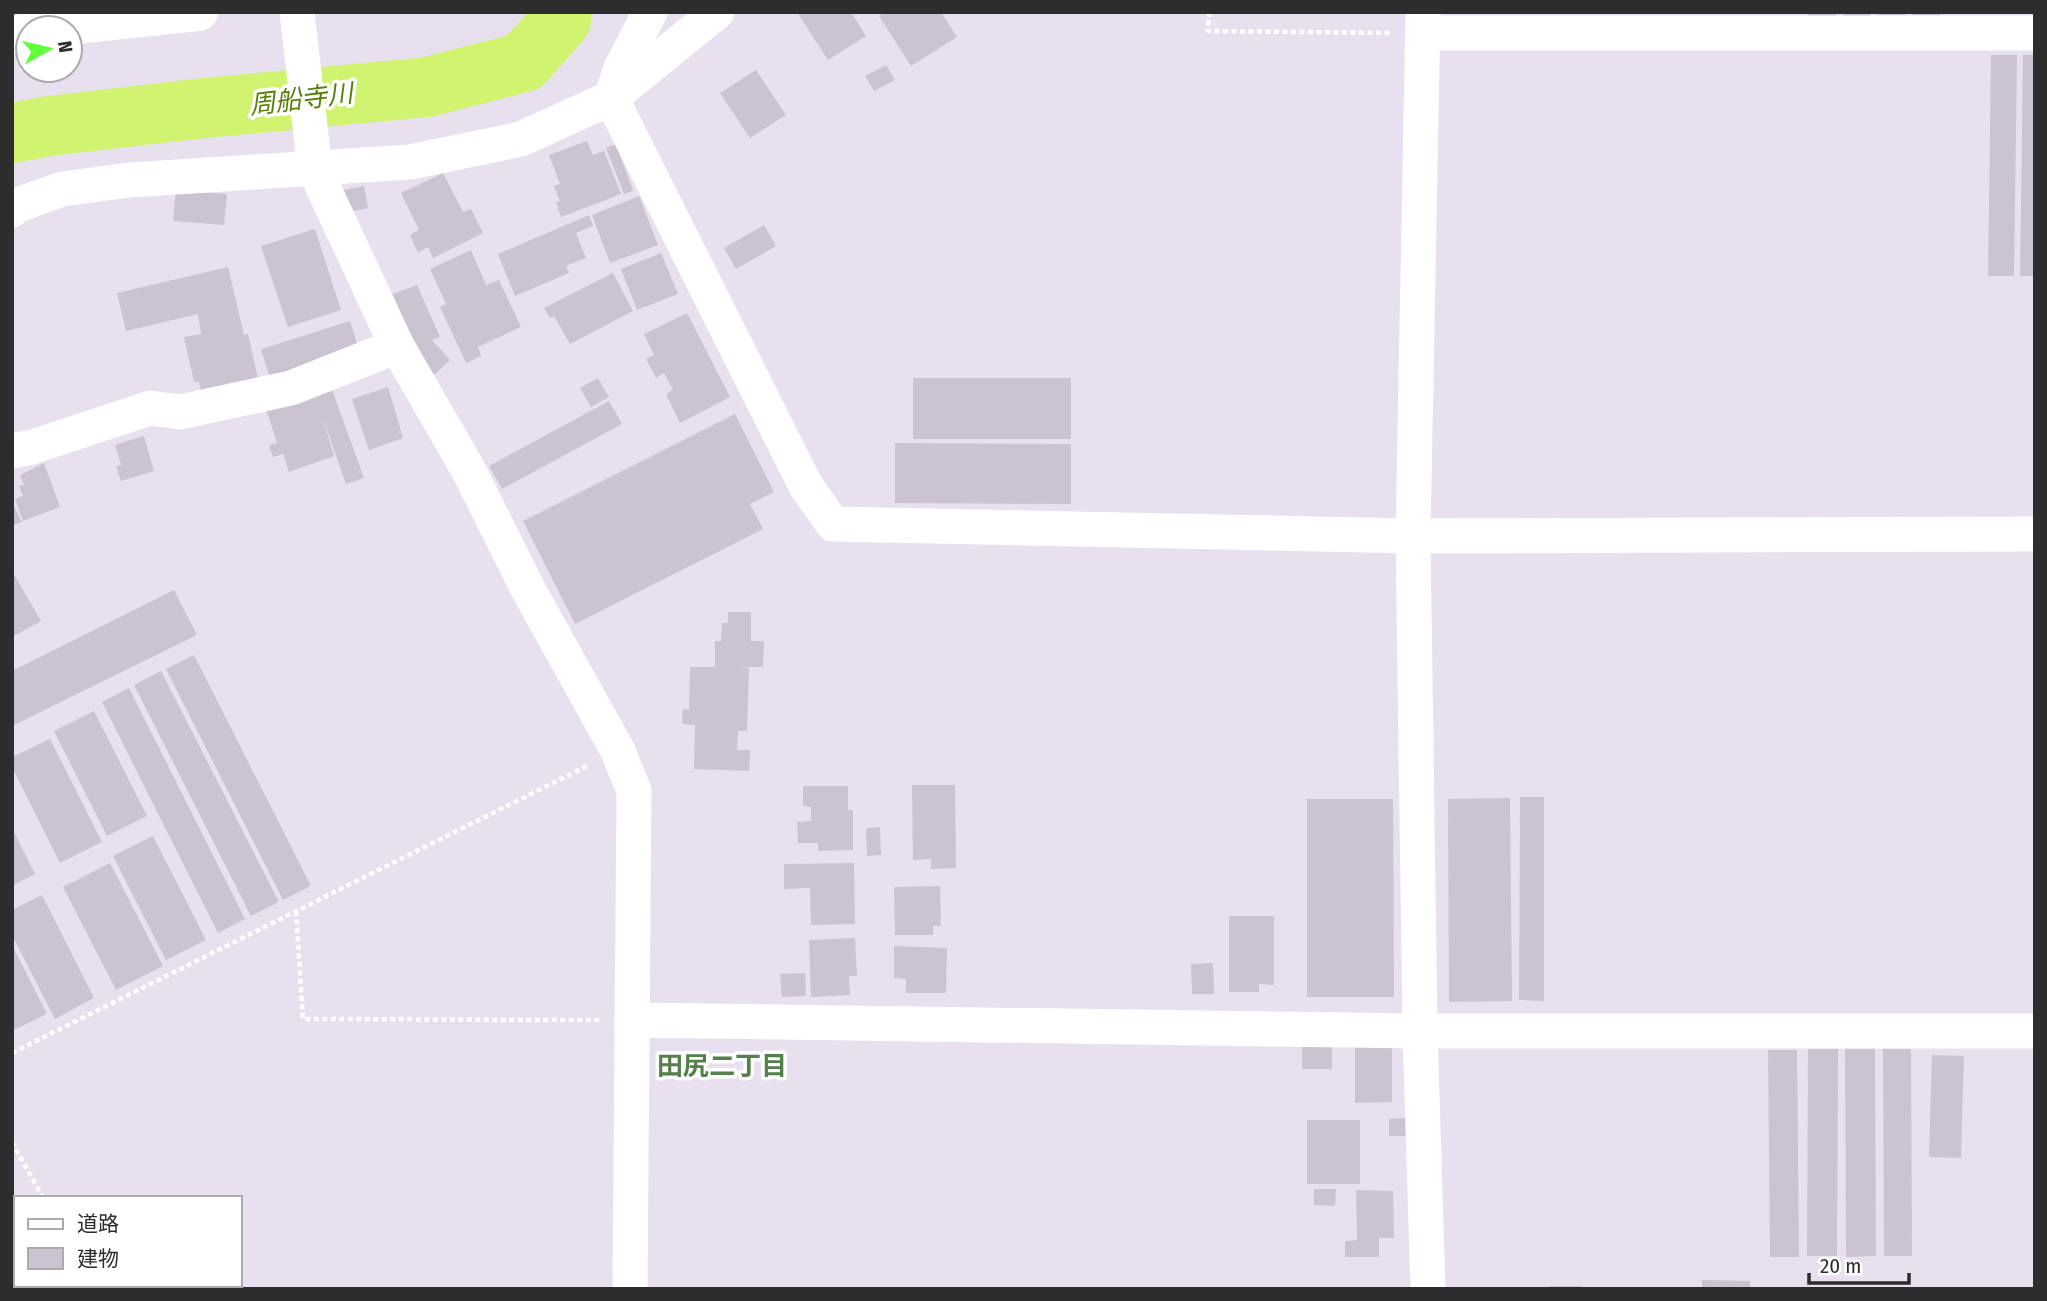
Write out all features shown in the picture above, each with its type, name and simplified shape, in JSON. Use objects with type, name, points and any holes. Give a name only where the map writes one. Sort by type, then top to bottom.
[{"type":"street","points":[[84,24],[199,12]]},
{"type":"street","points":[[297,12],[315,170],[397,346],[469,471],[529,591],[618,751],[634,791],[630,1289]]},
{"type":"street","points":[[650,12],[621,68],[611,98],[806,486],[833,524],[1413,536],[2035,534]]},
{"type":"street","points":[[12,210],[16,206],[62,189],[131,180],[410,162],[521,139],[611,98],[717,12]]},
{"type":"street","points":[[1428,1289],[1420,1031],[1413,536],[1423,23],[2035,33]]},
{"type":"street","points":[[12,451],[32,447],[150,408],[180,412],[290,388],[397,346]]},
{"type":"street","points":[[633,1020],[1420,1031],[2035,1031]]},
{"type":"path","points":[[1209,12],[1208,30],[1423,23]]},
{"type":"path","points":[[12,1053],[618,751]]},
{"type":"path","points":[[296,911],[303,1018],[633,1020]]},
{"type":"path","points":[[12,1142],[42,1196]]},
{"type":"building","points":[[797,12],[851,12],[866,36],[828,60]]},
{"type":"building","points":[[885,12],[941,12],[957,37],[911,66],[879,16]]},
{"type":"building","points":[[1808,12],[1836,12],[1836,16],[1808,16]]},
{"type":"building","points":[[1843,12],[1870,12],[1870,16],[1843,16]]},
{"type":"building","points":[[1878,12],[1905,12],[1905,15],[1878,15]]},
{"type":"building","points":[[1912,12],[1940,12],[1940,15],[1912,15]]},
{"type":"building","points":[[1991,55],[2017,55],[2014,276],[1988,276]]},
{"type":"building","points":[[2023,55],[2035,55],[2035,276],[2020,276]]},
{"type":"building","points":[[886,65],[895,80],[874,91],[865,76]]},
{"type":"building","points":[[756,70],[786,115],[750,138],[720,93]]},
{"type":"building","points":[[587,141],[593,155],[604,151],[621,194],[561,217],[556,202],[560,201],[554,186],[560,184],[549,155]]},
{"type":"building","points":[[616,144],[633,191],[624,194],[606,148]]},
{"type":"building","points":[[443,173],[463,212],[471,209],[483,233],[433,258],[428,247],[418,253],[410,235],[419,230],[401,193]]},
{"type":"building","points":[[364,186],[368,208],[343,213],[338,191]]},
{"type":"building","points":[[176,190],[227,194],[224,225],[173,221]]},
{"type":"building","points":[[639,196],[658,245],[610,263],[592,215]]},
{"type":"building","points":[[589,215],[593,226],[576,233],[586,258],[566,266],[569,273],[515,296],[498,254]]},
{"type":"building","points":[[764,225],[776,246],[736,269],[724,248]]},
{"type":"building","points":[[315,229],[341,310],[288,327],[261,246]]},
{"type":"building","points":[[471,250],[486,285],[499,280],[521,327],[478,347],[481,356],[466,363],[440,307],[446,304],[430,269]]},
{"type":"building","points":[[661,253],[678,294],[637,310],[621,269]]},
{"type":"building","points":[[228,267],[259,383],[202,396],[199,382],[194,382],[184,337],[201,334],[198,314],[126,331],[117,293]]},
{"type":"building","points":[[613,273],[633,311],[570,344],[554,316],[550,318],[544,308]]},
{"type":"building","points":[[417,285],[440,337],[432,340],[450,360],[429,380],[385,297]]},
{"type":"building","points":[[687,313],[730,397],[680,423],[666,394],[673,390],[664,373],[656,378],[646,359],[654,355],[644,334]]},
{"type":"building","points":[[350,321],[359,350],[270,378],[261,349]]},
{"type":"building","points":[[598,378],[609,397],[591,407],[580,388]]},
{"type":"building","points":[[913,378],[1071,378],[1071,439],[913,439]]},
{"type":"building","points":[[330,384],[364,478],[346,484],[322,416],[334,456],[289,472],[283,454],[273,457],[269,445],[277,443],[265,406]]},
{"type":"building","points":[[388,387],[403,438],[369,450],[352,399]]},
{"type":"building","points":[[609,401],[622,424],[502,489],[489,466]]},
{"type":"building","points":[[735,414],[774,492],[750,504],[763,529],[575,624],[523,521]]},
{"type":"building","points":[[144,436],[154,471],[121,481],[116,466],[121,465],[115,445]]},
{"type":"building","points":[[895,443],[1071,444],[1071,504],[895,503]]},
{"type":"building","points":[[44,463],[60,507],[23,521],[15,499],[23,496],[19,486],[24,485],[20,475]]},
{"type":"building","points":[[12,502],[22,522],[12,526]]},
{"type":"building","points":[[12,571],[41,621],[12,637]]},
{"type":"building","points":[[174,590],[197,635],[12,726],[12,671]]},
{"type":"building","points":[[728,612],[751,612],[751,641],[764,641],[763,667],[739,667],[749,668],[747,731],[738,731],[737,750],[750,750],[749,771],[694,769],[695,725],[682,724],[683,709],[689,710],[690,667],[715,667],[715,641],[721,641],[722,623],[728,623]]},
{"type":"building","points":[[194,655],[311,886],[283,900],[166,669]]},
{"type":"building","points":[[161,671],[279,902],[251,916],[134,685]]},
{"type":"building","points":[[129,688],[245,919],[218,933],[102,702]]},
{"type":"building","points":[[94,711],[147,816],[107,836],[54,731]]},
{"type":"building","points":[[50,739],[102,842],[60,863],[12,767],[12,757]]},
{"type":"building","points":[[912,785],[955,785],[956,868],[931,869],[931,859],[913,860]]},
{"type":"building","points":[[803,786],[848,786],[848,810],[853,810],[853,850],[818,851],[818,843],[798,843],[797,822],[811,821],[811,807],[803,806]]},
{"type":"building","points":[[1520,797],[1544,797],[1544,1001],[1519,1000]]},
{"type":"building","points":[[1510,798],[1512,1001],[1449,1002],[1448,799]]},
{"type":"building","points":[[1307,799],[1393,799],[1394,997],[1307,997]]},
{"type":"building","points":[[880,827],[881,855],[867,856],[866,828]]},
{"type":"building","points":[[12,828],[35,874],[12,886]]},
{"type":"building","points":[[153,836],[206,940],[166,960],[113,856]]},
{"type":"building","points":[[110,863],[163,966],[116,990],[63,887]]},
{"type":"building","points":[[854,863],[855,924],[811,925],[810,888],[784,889],[784,864]]},
{"type":"building","points":[[940,886],[941,926],[933,926],[933,935],[895,935],[894,887]]},
{"type":"building","points":[[42,895],[94,998],[55,1019],[12,935],[12,910]]},
{"type":"building","points":[[1229,916],[1274,916],[1274,985],[1259,984],[1259,992],[1229,992]]},
{"type":"building","points":[[855,938],[857,976],[849,976],[850,995],[811,997],[809,940]]},
{"type":"building","points":[[12,945],[47,1014],[12,1031]]},
{"type":"building","points":[[894,946],[947,948],[946,993],[906,993],[906,979],[894,978]]},
{"type":"building","points":[[1213,963],[1214,994],[1192,994],[1191,964]]},
{"type":"building","points":[[805,973],[806,996],[782,997],[780,974]]},
{"type":"building","points":[[1302,1040],[1332,1040],[1332,1069],[1302,1069]]},
{"type":"building","points":[[1355,1040],[1392,1040],[1392,1102],[1355,1103]]},
{"type":"building","points":[[1808,1049],[1838,1049],[1837,1256],[1807,1256]]},
{"type":"building","points":[[1845,1049],[1875,1049],[1876,1256],[1846,1257]]},
{"type":"building","points":[[1883,1049],[1911,1049],[1912,1256],[1884,1256]]},
{"type":"building","points":[[1768,1050],[1797,1050],[1799,1257],[1770,1257]]},
{"type":"building","points":[[1932,1055],[1964,1056],[1961,1158],[1929,1157]]},
{"type":"building","points":[[1406,1118],[1407,1136],[1389,1136],[1389,1119]]},
{"type":"building","points":[[1307,1120],[1360,1120],[1360,1184],[1307,1184]]},
{"type":"building","points":[[1314,1189],[1336,1189],[1335,1206],[1314,1205]]},
{"type":"building","points":[[1356,1190],[1393,1191],[1394,1238],[1379,1238],[1379,1257],[1345,1257],[1345,1241],[1357,1240]]},
{"type":"building","points":[[1702,1280],[1750,1281],[1750,1289],[1702,1289]]},
{"type":"building","points":[[1549,1286],[1582,1286],[1582,1289],[1549,1289]]},
{"type":"waterway","name":"周船寺川","points":[[12,133],[49,126],[204,108],[427,87],[524,62],[561,20],[562,12]]},
{"type":"district","name":"田尻二丁目","points":[[722,1066]]}]
